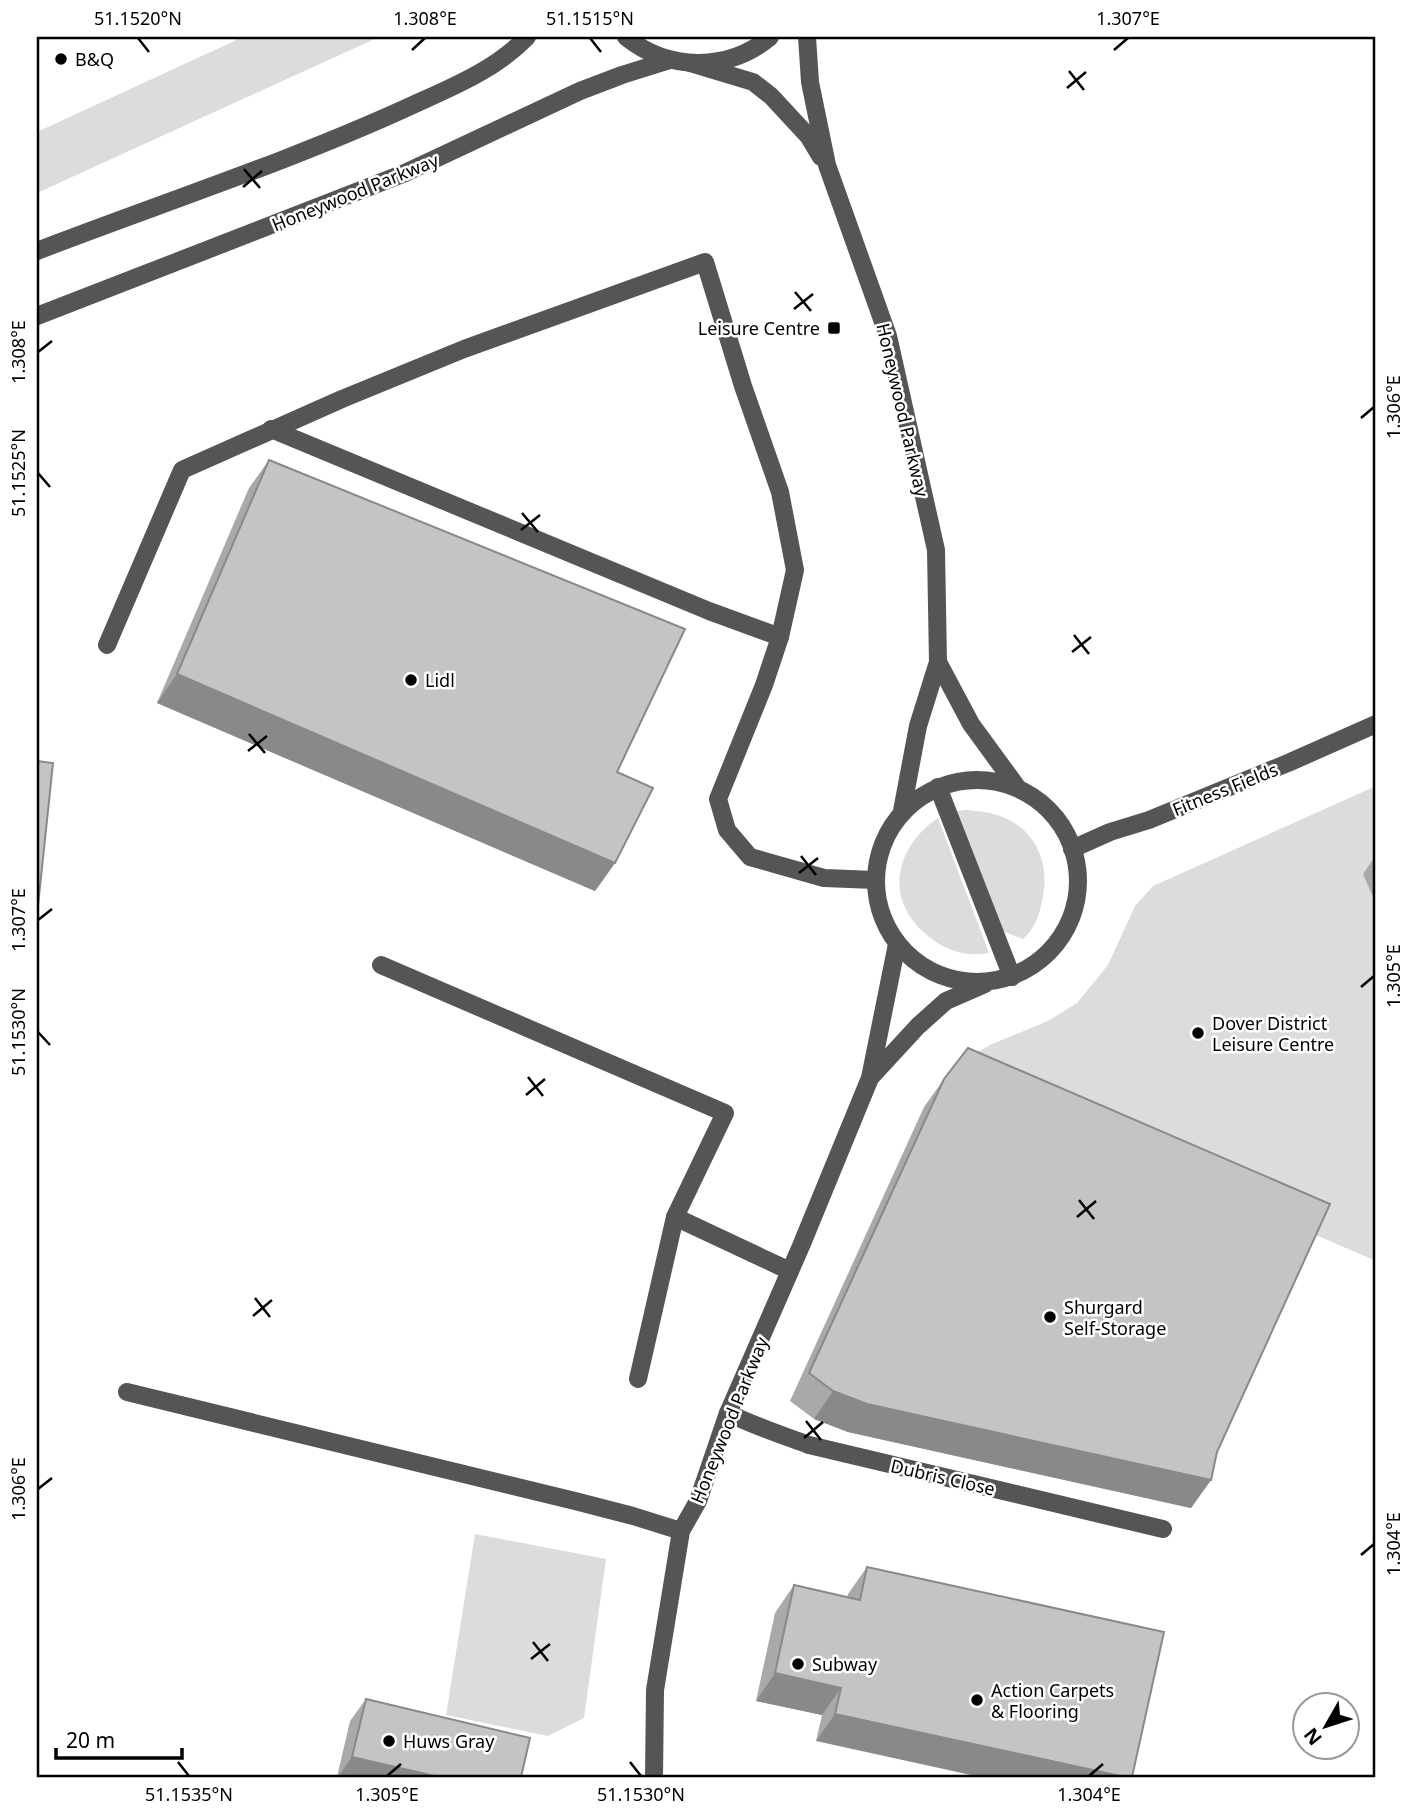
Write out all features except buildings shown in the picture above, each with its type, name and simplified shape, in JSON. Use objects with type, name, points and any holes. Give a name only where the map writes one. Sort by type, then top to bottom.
[{"type":"street","points":[[37,251],[345,136],[477,75],[516,48],[527,37]]},
{"type":"street","points":[[626,37],[639,47],[670,60],[690,63],[725,60],[757,47],[770,37]]},
{"type":"street","name":"Honeywood Parkway","points":[[807,37],[810,82],[827,165],[888,336],[936,550],[938,662],[918,726],[902,811]]},
{"type":"street","name":"Honeywood Parkway","points":[[37,316],[405,173],[580,91],[670,60]]},
{"type":"street","name":"Honeywood Parkway","points":[[690,63],[752,82],[771,96],[809,137],[827,165]]},
{"type":"street","points":[[107,645],[182,470],[271,429],[464,349],[705,262],[743,386],[780,492],[795,570],[780,638],[718,799],[727,830],[750,857],[824,878],[875,880]]},
{"type":"street","points":[[271,429],[696,606],[780,638]]},
{"type":"street","name":"Honeywood Parkway","points":[[938,662],[971,724],[1017,787]]},
{"type":"street","name":"Fitness Fields","points":[[1072,849],[1288,763],[1376,724]]},
{"type":"street","points":[[964,779],[991,780],[1017,787],[1044,804],[1064,828],[1072,849],[1080,886],[1074,915],[1060,942],[1038,963],[1012,977],[988,983],[954,981],[922,967],[897,944],[880,914],[875,880],[878,855],[887,832],[902,811],[919,797],[938,787],[964,779]]},
{"type":"street","points":[[938,787],[1012,977]]},
{"type":"street","name":"Honeywood Parkway","points":[[654,1777],[654,1690],[681,1531],[698,1501],[728,1413],[870,1078],[897,944]]},
{"type":"street","points":[[381,965],[725,1113],[675,1217],[638,1379]]},
{"type":"street","name":"Honeywood Parkway","points":[[870,1078],[918,1026],[946,1001],[988,983]]},
{"type":"street","points":[[675,1217],[790,1271]]},
{"type":"street","points":[[127,1392],[575,1501],[681,1531]]},
{"type":"street","name":"Dubris Close","points":[[728,1413],[751,1425],[809,1445],[1163,1529]]},
{"type":"shaded area","points":[[243,37],[379,37],[37,193],[37,132]]},
{"type":"shaded area","name":"Dover District Leisure Centre","points":[[1376,786],[1376,1261],[948,1076],[967,1058],[992,1044],[1048,1021],[1077,1003],[1108,965],[1135,906],[1153,886]]},
{"type":"shaded area","points":[[965,810],[989,813],[1010,820],[1029,836],[1041,857],[1045,883],[1043,896],[1037,919],[1023,939],[1002,931],[952,812]]},
{"type":"shaded area","points":[[938,818],[989,953],[957,952],[942,946],[914,922],[905,907],[900,891],[904,859],[923,830]]},
{"type":"shaded area","points":[[475,1534],[606,1559],[584,1718],[548,1736],[446,1715]]},
{"type":"place","name":"B&Q","points":[[61,59]]},
{"type":"place","name":"Leisure Centre","points":[[834,328]]},
{"type":"place","name":"Lidl","points":[[411,680]]},
{"type":"place","name":"Dover District Leisure Centre","points":[[1198,1033]]},
{"type":"place","name":"Shurgard Self-Storage","points":[[1050,1317]]},
{"type":"place","name":"Subway","points":[[798,1664]]},
{"type":"place","name":"Action Carpets & Flooring","points":[[977,1700]]},
{"type":"place","name":"Huws Gray","points":[[389,1741]]}]
